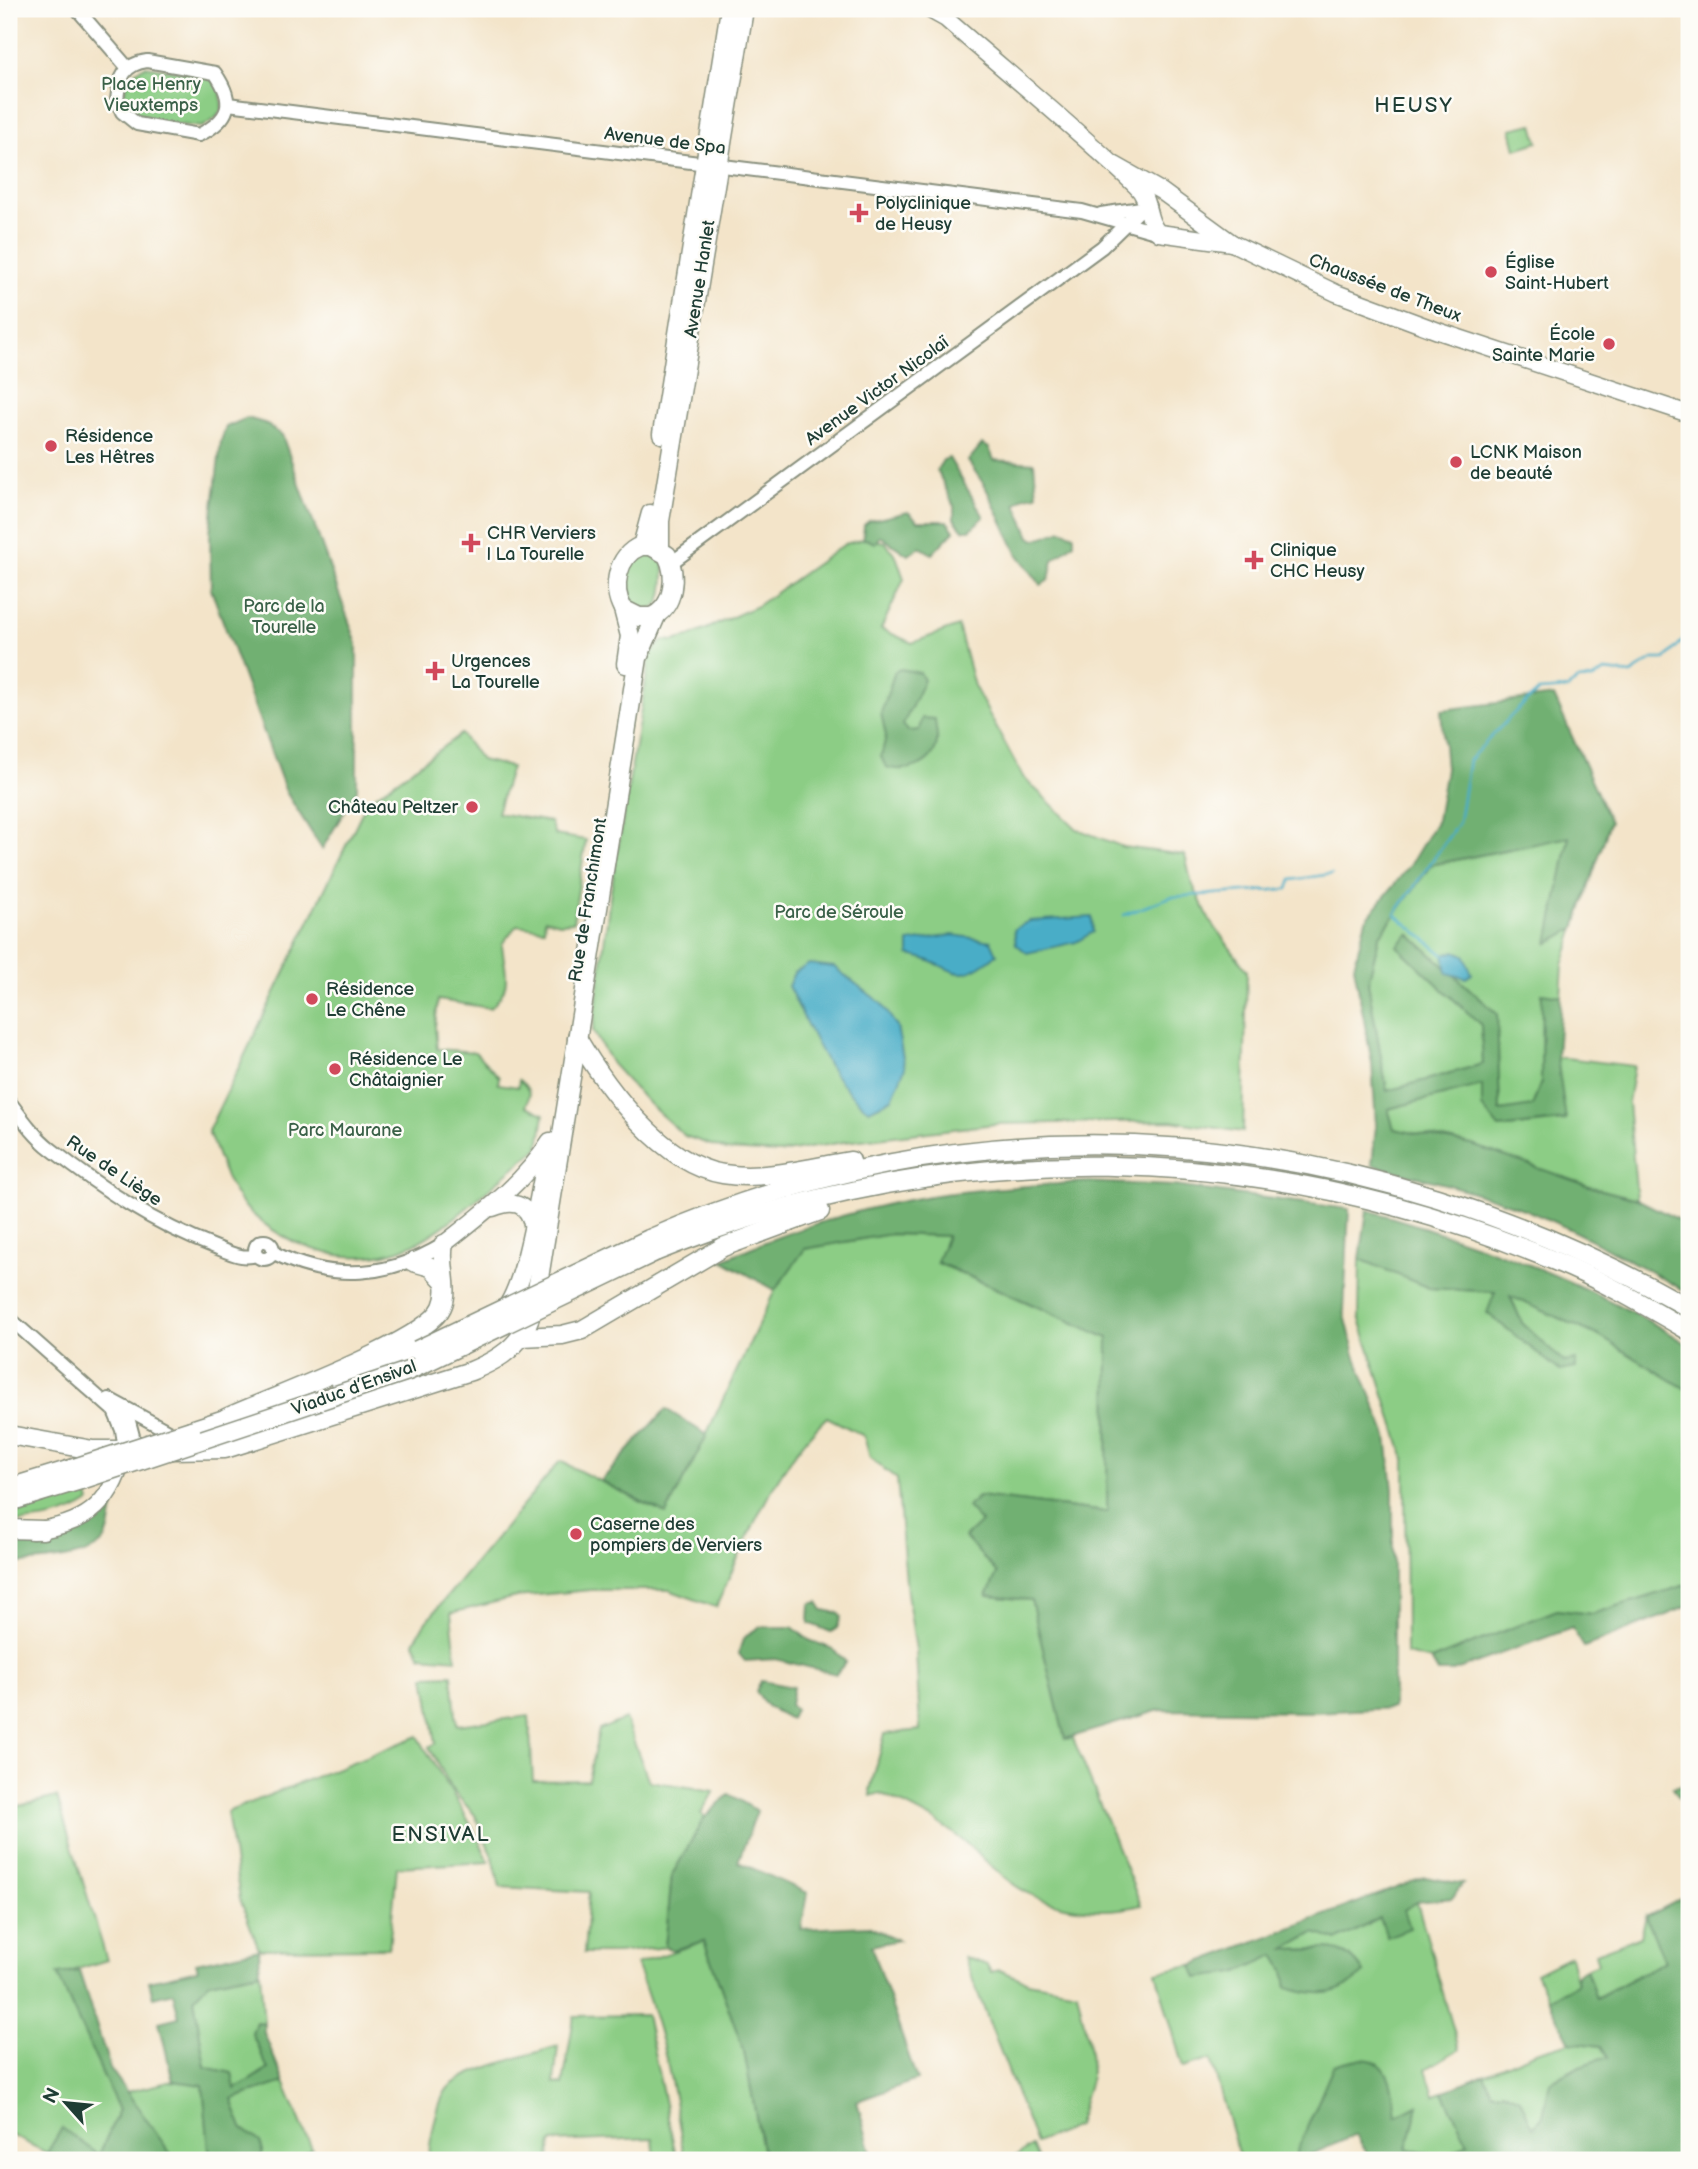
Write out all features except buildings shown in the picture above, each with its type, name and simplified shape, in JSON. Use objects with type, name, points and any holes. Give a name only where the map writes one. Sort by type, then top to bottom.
[{"type":"highway","name":"Avenue Hanlet","points":[[660,549],[660,521],[712,165],[730,9]]},
{"type":"highway","name":"Avenue Hanlet","points":[[650,513],[712,165],[744,9]]},
{"type":"highway","points":[[641,545],[660,549],[671,563],[670,595],[656,616],[639,617],[623,610],[616,590],[621,563],[626,555],[641,545]]},
{"type":"highway","name":"Rue de Franchimont","points":[[532,1320],[554,1180],[565,1076],[630,641],[623,610]]},
{"type":"highway","name":"Rue de Franchimont","points":[[523,1272],[550,1140],[577,1038],[636,668],[644,638],[656,616]]},
{"type":"highway","points":[[577,1038],[613,1089],[663,1144],[701,1169],[725,1175],[762,1175],[974,1143],[1077,1136],[1192,1141],[1243,1154]]},
{"type":"highway","points":[[565,1076],[588,1073],[613,1089]]},
{"type":"highway","points":[[652,1246],[762,1195],[876,1167],[945,1155],[1016,1148],[1094,1144],[1177,1147],[1322,1167],[1459,1203],[1565,1243],[1689,1308]]},
{"type":"highway","points":[[652,1246],[872,1187],[996,1169],[1072,1165],[1202,1169],[1351,1193],[1442,1218],[1558,1262],[1689,1331]]},
{"type":"highway","points":[[522,1337],[562,1335],[582,1330],[679,1271],[766,1228],[815,1212],[899,1194],[988,1181],[1092,1175],[1193,1179],[1351,1193]]},
{"type":"highway","points":[[9,1502],[226,1418],[343,1369],[423,1328],[436,1318],[443,1306],[441,1259],[444,1244]]},
{"type":"highway","name":"Viaduc d’Ensival","points":[[226,1418],[370,1370],[652,1246]]},
{"type":"highway","name":"Viaduc d’Ensival","points":[[77,1474],[397,1375],[652,1246]]},
{"type":"highway","points":[[413,1262],[431,1267],[443,1280]]},
{"type":"highway","points":[[523,1272],[527,1290],[523,1308],[532,1320],[562,1335]]},
{"type":"highway","points":[[125,1450],[189,1441],[376,1379],[457,1342],[496,1319],[508,1307],[523,1272]]},
{"type":"highway","points":[[9,1435],[97,1450],[206,1451],[243,1444],[471,1371],[498,1358],[522,1337],[532,1320]]},
{"type":"highway","points":[[9,1488],[77,1474]]},
{"type":"highway","points":[[9,1531],[43,1530]]},
{"type":"main road","name":"Chaussée de Theux","points":[[928,9],[946,19],[1115,165],[1143,202],[1153,226],[1159,232],[1232,243]]},
{"type":"main road","name":"Chaussée de Theux","points":[[1115,165],[1150,184],[1232,243],[1346,297],[1689,414]]},
{"type":"main road","points":[[1143,202],[1163,202],[1182,207],[1179,226],[1159,232]]},
{"type":"main road","name":"Avenue Hanlet","points":[[641,545],[650,513]]},
{"type":"main road","points":[[444,1244],[505,1193],[537,1161],[550,1140]]},
{"type":"main road","points":[[505,1193],[523,1186],[539,1191],[544,1195],[549,1212]]},
{"type":"main road","points":[[484,1211],[506,1202],[516,1203],[526,1210],[533,1224]]},
{"type":"main road","points":[[43,1530],[72,1521],[102,1503],[117,1482],[125,1450]]},
{"type":"street","points":[[77,9],[127,68]]},
{"type":"street","points":[[147,61],[215,73],[225,86],[229,104],[222,120],[199,135],[137,124],[122,112],[117,100],[122,74],[127,68],[147,61]]},
{"type":"street","name":"Avenue de Spa","points":[[229,104],[1083,211],[1159,232]]},
{"type":"street","points":[[1102,247],[1128,225],[1143,202]]},
{"type":"street","name":"Avenue de Spa","points":[[1097,214],[1143,202]]},
{"type":"street","points":[[1083,211],[1102,225],[1105,237],[1102,247]]},
{"type":"street","points":[[1102,247],[1159,232]]},
{"type":"street","name":"Avenue Victor Nicolaï","points":[[671,563],[1102,247]]},
{"type":"street","name":"Rue de Liège","points":[[9,1101],[50,1149],[109,1194],[148,1218],[191,1238],[243,1257],[256,1255],[257,1244],[261,1241],[270,1242],[274,1253],[288,1260],[333,1270],[379,1271],[413,1262]]},
{"type":"street","points":[[413,1262],[444,1244]]},
{"type":"street","points":[[9,1318],[101,1396],[114,1411],[125,1450]]},
{"type":"street","points":[[101,1396],[189,1441]]},
{"type":"street","points":[[125,1450],[133,1436],[126,1410]]},
{"type":"street","points":[[97,1450],[116,1436],[120,1425]]},
{"type":"green space","name":"Place Henry Vieuxtemps","points":[[145,66],[208,76],[221,89],[222,109],[216,118],[202,127],[142,121],[127,109],[123,98],[128,76]]},
{"type":"green space","points":[[1533,124],[1538,142],[1516,149],[1511,129]]},
{"type":"green space","name":"Parc de la Tourelle","points":[[247,418],[264,423],[282,435],[357,644],[357,790],[322,849],[286,792],[211,589],[210,532],[221,441],[226,427]]},
{"type":"green space","points":[[982,444],[989,448],[994,460],[1034,463],[1037,495],[1025,497],[1016,504],[1030,537],[1035,540],[1062,530],[1074,535],[1074,543],[1053,560],[1049,580],[1041,585],[1018,555],[985,486],[968,461]]},
{"type":"green space","points":[[949,458],[984,517],[970,530],[963,530],[954,519],[954,506],[937,470],[943,460]]},
{"type":"green space","points":[[908,512],[918,521],[947,521],[954,531],[932,554],[920,547],[908,555],[880,536],[875,543],[863,538],[864,525],[869,521]]},
{"type":"green space","name":"Parc de Séroule","points":[[864,539],[885,542],[896,556],[904,579],[881,629],[912,643],[958,626],[974,686],[1023,777],[1077,829],[1123,847],[1185,855],[1191,881],[1209,919],[1247,971],[1243,1132],[1172,1121],[995,1124],[844,1142],[780,1153],[726,1150],[685,1136],[650,1105],[612,1064],[593,1031],[610,897],[650,655],[663,640],[674,641],[691,636],[757,606],[845,544]]},
{"type":"green space","points":[[649,552],[664,562],[664,574],[659,602],[648,609],[624,600],[623,574],[631,557]]},
{"type":"green space","points":[[901,669],[920,673],[924,680],[903,725],[908,731],[919,730],[922,718],[935,719],[937,739],[934,750],[924,762],[909,768],[893,769],[886,767],[881,757],[886,736],[881,713],[895,671]]},
{"type":"green space","points":[[1554,696],[1610,822],[1575,928],[1548,943],[1569,837],[1431,865],[1379,937],[1368,983],[1387,1091],[1483,1064],[1481,1025],[1397,946],[1409,934],[1497,1014],[1500,1111],[1532,1106],[1541,1082],[1542,993],[1561,996],[1557,1057],[1566,1120],[1499,1128],[1482,1107],[1482,1085],[1388,1109],[1394,1129],[1472,1145],[1598,1189],[1637,1199],[1689,1225],[1689,1293],[1589,1239],[1526,1210],[1469,1191],[1372,1165],[1376,1125],[1372,1063],[1354,966],[1366,920],[1410,865],[1437,820],[1446,769],[1441,710]]},
{"type":"green space","name":"Parc Maurane","points":[[461,734],[481,760],[511,767],[497,813],[550,822],[555,835],[586,840],[573,922],[559,923],[545,919],[544,929],[517,925],[502,944],[505,985],[503,993],[490,1008],[438,1000],[435,1027],[437,1049],[475,1052],[499,1077],[498,1084],[518,1087],[519,1080],[523,1083],[529,1098],[526,1106],[544,1114],[539,1148],[444,1226],[412,1245],[390,1253],[368,1256],[323,1252],[282,1235],[246,1208],[228,1182],[208,1131],[367,802]]},
{"type":"green space","points":[[1569,837],[1549,943],[1575,928],[1563,965],[1561,996],[1542,994],[1541,1082],[1532,1107],[1500,1111],[1497,1014],[1409,934],[1398,947],[1481,1025],[1483,1064],[1387,1091],[1368,983],[1379,937],[1431,865]]},
{"type":"green space","points":[[1557,1057],[1634,1066],[1628,1103],[1637,1199],[1598,1189],[1472,1145],[1394,1129],[1388,1109],[1482,1085],[1499,1128],[1565,1121]]},
{"type":"green space","points":[[1085,1182],[1174,1186],[1349,1209],[1344,1311],[1355,1355],[1387,1436],[1393,1489],[1393,1708],[1314,1712],[1160,1710],[1065,1739],[1031,1600],[987,1596],[997,1573],[965,1537],[981,1522],[967,1507],[979,1496],[1107,1512],[1108,1338],[937,1262],[947,1236],[891,1234],[805,1249],[775,1290],[722,1260],[800,1229],[908,1200],[991,1189]]},
{"type":"green space","points":[[1367,1210],[1451,1236],[1533,1266],[1651,1322],[1689,1345],[1689,1391],[1599,1336],[1510,1296],[1522,1323],[1564,1362],[1576,1360],[1576,1368],[1560,1371],[1487,1313],[1495,1292],[1429,1288],[1360,1259]]},
{"type":"green space","points":[[891,1234],[947,1236],[937,1263],[1108,1338],[1107,1512],[979,1496],[981,1522],[998,1573],[987,1596],[1031,1600],[1065,1739],[1073,1738],[1141,1905],[1106,1910],[1087,1909],[1069,1907],[1034,1896],[1004,1877],[961,1839],[938,1823],[880,1793],[871,1796],[870,1790],[885,1734],[920,1730],[916,1650],[907,1593],[897,1479],[870,1458],[864,1436],[827,1417],[808,1437],[776,1482],[750,1531],[716,1607],[669,1590],[591,1590],[516,1597],[451,1613],[456,1659],[421,1656],[414,1642],[425,1623],[560,1461],[657,1510],[687,1475],[775,1290],[804,1249]]},
{"type":"green space","points":[[1360,1259],[1429,1288],[1495,1292],[1488,1313],[1564,1362],[1522,1323],[1510,1295],[1599,1336],[1689,1391],[1689,1584],[1592,1614],[1557,1610],[1431,1660],[1406,1654],[1405,1460],[1359,1316]]},
{"type":"green space","points":[[666,1409],[707,1435],[666,1514],[601,1481]]},
{"type":"green space","points":[[87,1493],[90,1502],[61,1516],[9,1523],[9,1515]]},
{"type":"green space","points":[[113,1509],[108,1533],[97,1547],[60,1559],[9,1564],[9,1544],[64,1535],[89,1525]]},
{"type":"green space","points":[[1689,1584],[1689,1606],[1584,1647],[1572,1628],[1450,1672],[1438,1672],[1431,1660],[1557,1610],[1592,1614]]},
{"type":"green space","points":[[818,1602],[823,1610],[838,1613],[841,1617],[837,1628],[831,1632],[809,1623],[810,1604]]},
{"type":"green space","points":[[760,1627],[792,1627],[809,1640],[833,1649],[846,1662],[836,1674],[775,1659],[745,1661],[739,1654],[741,1644],[748,1634]]},
{"type":"green space","points":[[452,1675],[457,1725],[529,1716],[533,1781],[588,1780],[599,1730],[625,1719],[649,1781],[714,1791],[701,1813],[705,1817],[672,1875],[665,1947],[617,1953],[584,1953],[589,1892],[500,1887],[494,1861],[475,1815],[453,1791],[429,1747],[436,1743],[425,1676]]},
{"type":"green space","points":[[761,1681],[793,1687],[790,1705],[795,1710],[790,1719],[768,1707],[756,1692]]},
{"type":"green space","points":[[418,1736],[465,1814],[489,1862],[397,1867],[389,1948],[259,1949],[240,1899],[227,1812]]},
{"type":"green space","points":[[1689,1784],[1689,1815],[1673,1787]]},
{"type":"green space","points":[[729,1794],[757,1811],[738,1862],[808,1893],[801,1929],[868,1926],[898,1940],[871,1946],[917,2080],[857,2101],[873,2160],[764,2160],[744,2051],[704,1941],[673,1950],[665,1947],[672,1875],[705,1817]]},
{"type":"green space","points":[[57,1797],[107,1960],[58,1975],[119,2110],[99,2155],[62,2129],[47,2153],[9,2134],[9,1808]]},
{"type":"green space","points":[[1425,1877],[1463,1884],[1452,1898],[1417,1902],[1404,1910],[1410,1928],[1387,1937],[1380,1918],[1338,1940],[1314,1933],[1285,1949],[1328,1949],[1346,1954],[1364,1973],[1336,1991],[1319,1993],[1287,1987],[1284,1970],[1275,1955],[1236,1973],[1197,1978],[1192,1965]]},
{"type":"green space","points":[[1689,1895],[1689,2160],[1371,2160],[1356,2135],[1298,2160],[1296,2153],[1334,2065],[1351,2060],[1365,2059],[1383,2067],[1392,2087],[1396,2116],[1418,2105],[1407,2149],[1446,2157],[1468,2143],[1443,2092],[1484,2074],[1492,2092],[1503,2091],[1520,2099],[1533,2127],[1543,2117],[1550,2082],[1580,2066],[1608,2057],[1601,2046],[1570,2042],[1548,1999],[1577,1984],[1577,1974],[1586,1969],[1596,1998],[1665,1961],[1646,1917]]},
{"type":"green space","points":[[1417,1902],[1459,2049],[1426,2069],[1434,2095],[1443,2092],[1468,2142],[1446,2157],[1406,2149],[1417,2105],[1396,2117],[1303,2140],[1296,2153],[1298,2160],[1240,2160],[1211,2059],[1183,2068],[1156,1972],[1192,1965],[1197,1978],[1275,1955],[1284,1970],[1287,1987],[1364,1973],[1349,1956],[1339,1952],[1318,1949],[1283,1950],[1314,1933],[1338,1940],[1380,1918],[1387,1937],[1403,1910]]},
{"type":"green space","points":[[1646,1917],[1665,1961],[1596,1998],[1586,1969],[1598,1964],[1595,1953],[1641,1936]]},
{"type":"green space","points":[[704,1941],[744,2051],[764,2160],[684,2160],[666,2060],[636,1964]]},
{"type":"green space","points":[[259,1949],[260,1972],[209,1982],[194,1998],[205,2067],[232,2073],[235,2089],[268,2069],[252,2034],[256,2022],[264,2023],[264,2033],[284,2082],[232,2099],[242,2128],[260,2142],[263,2151],[259,2160],[210,2160],[203,2085],[173,2081],[159,2022],[179,2017],[173,1992],[153,1997],[149,1981],[198,1970],[196,1963]]},
{"type":"green space","points":[[1570,1956],[1577,1984],[1548,1999],[1536,1973]]},
{"type":"green space","points":[[964,1957],[987,1965],[991,1972],[1000,1970],[1028,1982],[1077,1991],[1090,2051],[1091,2076],[1077,2126],[1036,2143]]},
{"type":"green space","points":[[79,1971],[110,2068],[175,2160],[63,2160],[47,2153],[62,2128],[99,2155],[119,2110],[57,1974]]},
{"type":"green space","points":[[260,1972],[264,2023],[256,2022],[252,2034],[268,2068],[235,2090],[232,2073],[205,2067],[194,1998],[209,1982]]},
{"type":"green space","points":[[646,2015],[677,2160],[655,2160],[653,2138],[551,2142],[549,2160],[428,2160],[432,2132],[441,2101],[449,2087],[458,2081],[484,2069],[558,2046],[554,2083],[563,2085],[574,2016]]},
{"type":"green space","points":[[1570,2042],[1601,2046],[1608,2058],[1580,2066],[1550,2082],[1543,2117],[1532,2128],[1492,2092],[1484,2074],[1536,2052]]},
{"type":"green space","points":[[173,2081],[203,2084],[210,2160],[175,2160],[126,2092]]},
{"type":"green space","points":[[284,2082],[312,2149],[293,2160],[259,2160],[263,2151],[260,2142],[242,2128],[232,2099]]},
{"type":"green space","points":[[1032,2146],[1038,2160],[1010,2160]]},
{"type":"water","points":[[1092,917],[1093,932],[1076,942],[1027,953],[1016,944],[1014,929],[1029,921]]},
{"type":"water","points":[[953,935],[991,941],[997,954],[971,971],[962,973],[909,955],[909,942]]},
{"type":"water","points":[[1455,951],[1464,955],[1472,974],[1466,978],[1447,973],[1444,955]]},
{"type":"water","points":[[809,964],[834,967],[882,1004],[897,1027],[905,1068],[892,1099],[869,1110],[855,1098],[832,1070],[788,986],[794,973]]},
{"type":"waterway","points":[[1444,955],[1395,914],[1459,822],[1469,760],[1539,691],[1567,689],[1577,680],[1593,679],[1605,671],[1631,674],[1653,659],[1665,659],[1684,639]]},
{"type":"waterway","points":[[1124,915],[1170,897],[1288,889],[1291,880],[1332,874]]},
{"type":"place","name":"Polyclinique de Heusy","points":[[859,213]]},
{"type":"place","name":"Église Saint-Hubert","points":[[1491,272]]},
{"type":"place","name":"École Sainte Marie","points":[[1609,344]]},
{"type":"place","name":"Résidence Les Hêtres","points":[[51,446]]},
{"type":"place","name":"LCNK Maison de beauté","points":[[1456,462]]},
{"type":"place","name":"CHR Verviers | La Tourelle","points":[[471,543]]},
{"type":"place","name":"Clinique CHC Heusy","points":[[1254,560]]},
{"type":"place","name":"Urgences La Tourelle","points":[[435,671]]},
{"type":"place","name":"Château Peltzer","points":[[472,807]]},
{"type":"place","name":"Résidence Le Chêne","points":[[312,999]]},
{"type":"place","name":"Résidence Le Châtaignier","points":[[335,1069]]},
{"type":"place","name":"Caserne des pompiers de Verviers","points":[[576,1534]]},
{"type":"district","name":"HEUSY","points":[[1414,105]]},
{"type":"district","name":"ENSIVAL","points":[[441,1834]]}]
